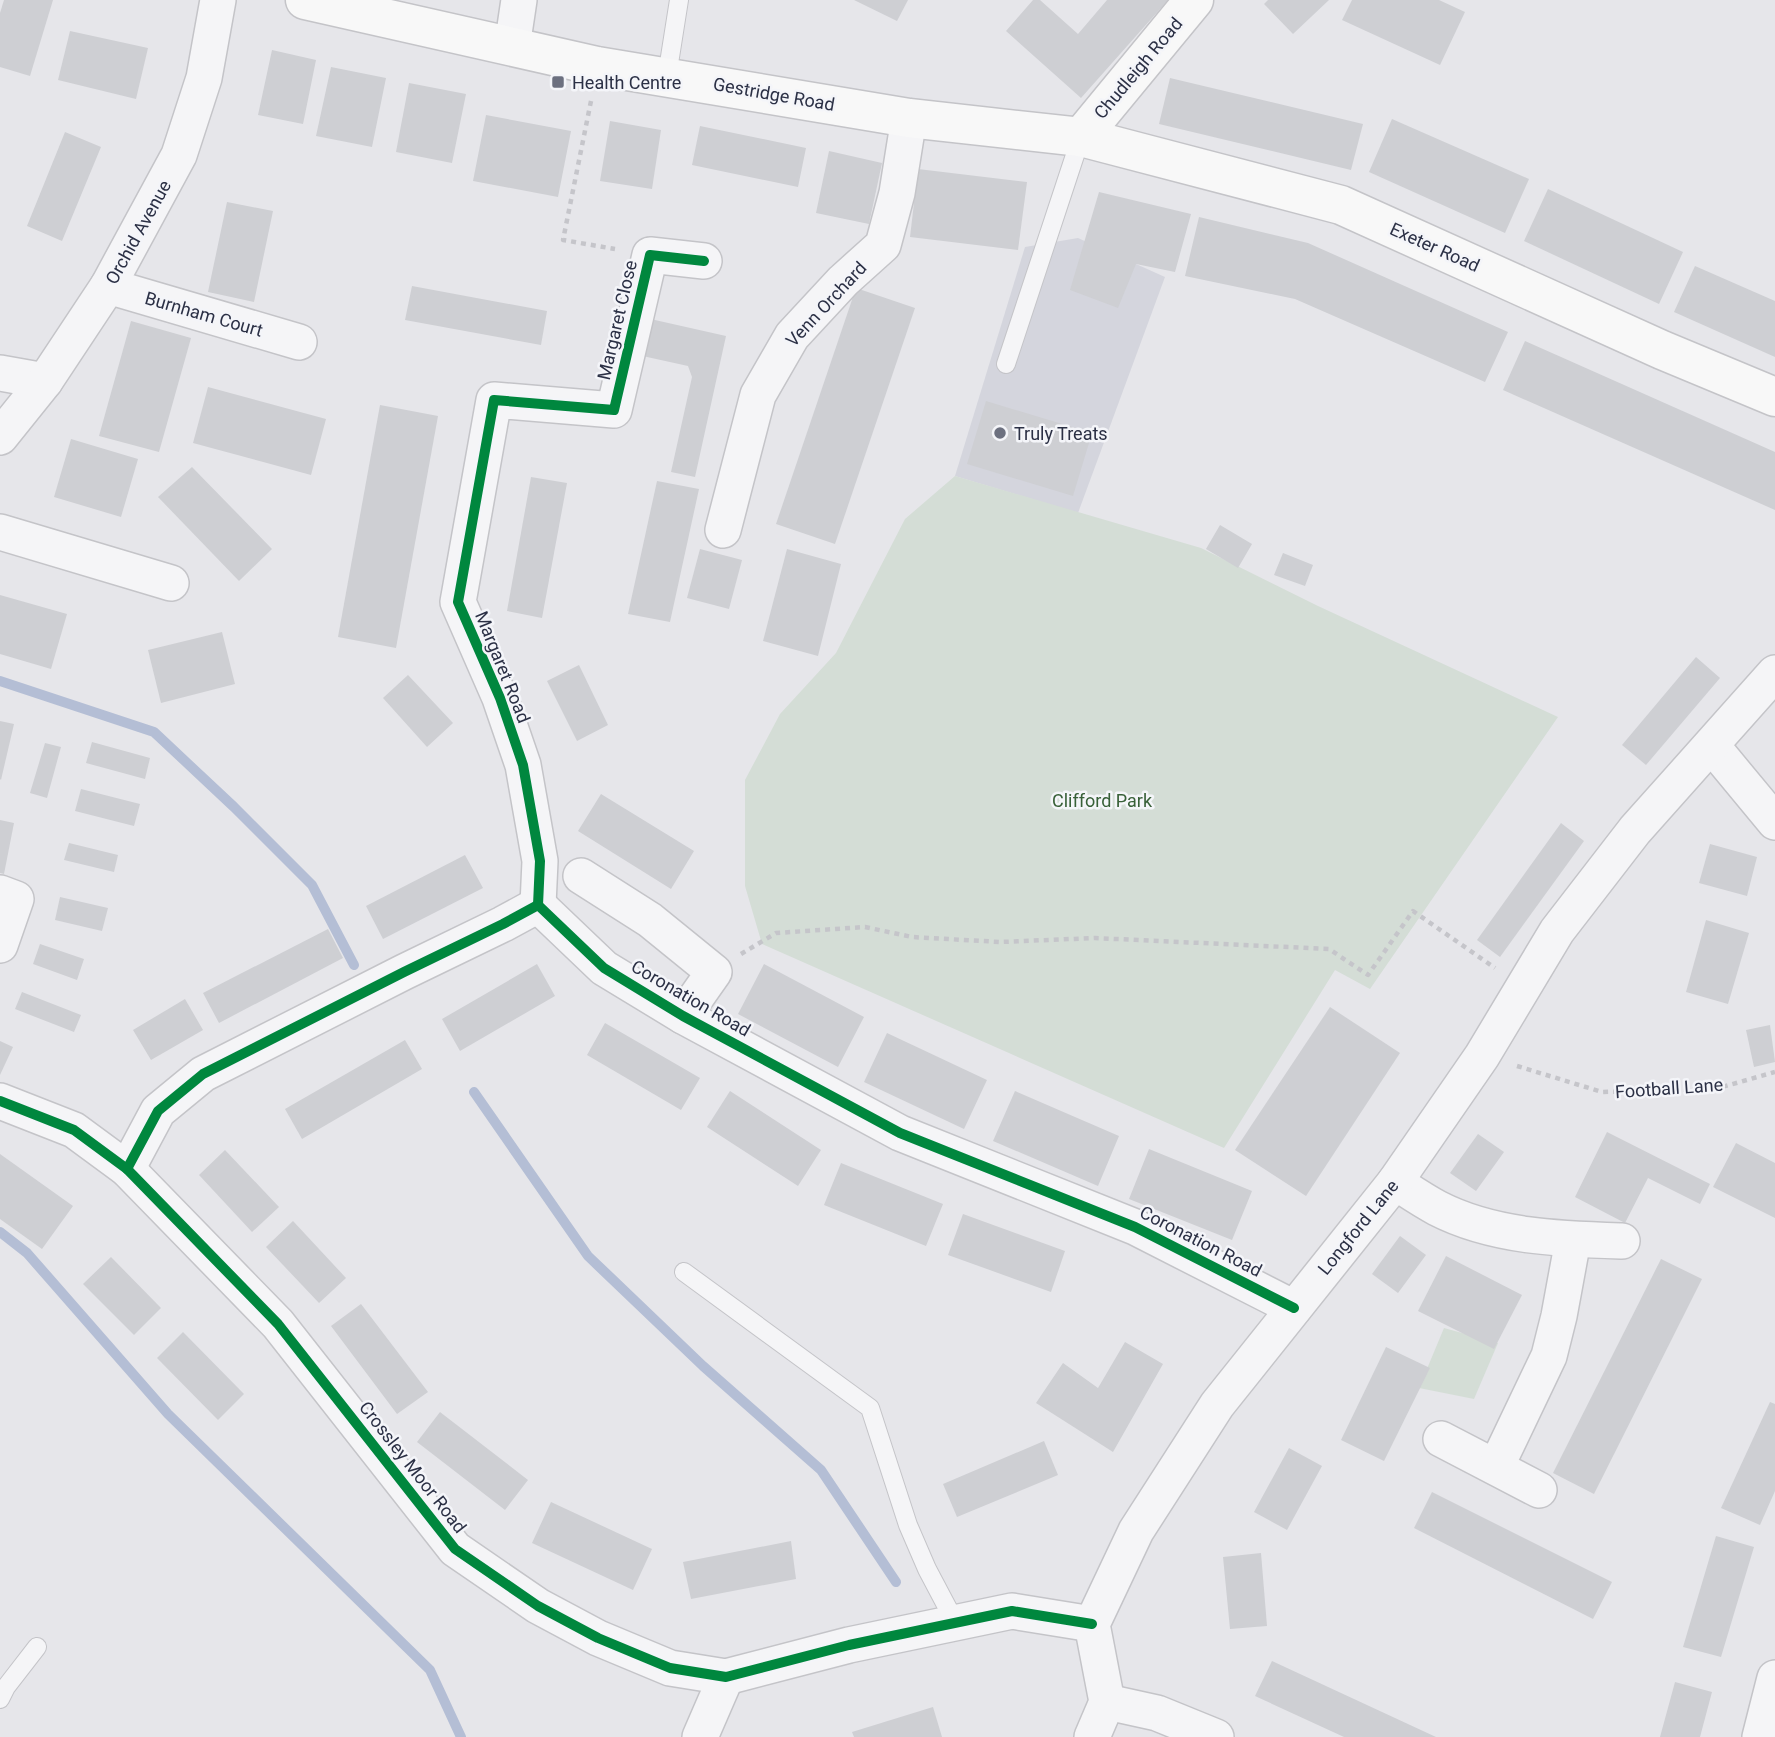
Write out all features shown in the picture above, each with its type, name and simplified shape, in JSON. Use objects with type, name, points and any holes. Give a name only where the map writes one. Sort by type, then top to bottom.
[{"type":"main road","name":"Gestridge Road","points":[[305,0],[597,66],[909,118],[1081,137]]},
{"type":"main road","name":"Chudleigh Road","points":[[1081,137],[1194,0]]},
{"type":"main road","name":"Exeter Road","points":[[1081,137],[1341,205],[1662,350],[1775,397]]},
{"type":"street","name":"Orchid Avenue","points":[[0,437],[45,381],[108,286],[179,155],[204,78],[218,0]]},
{"type":"street","points":[[512,47],[519,0]]},
{"type":"street","name":"Venn Orchard","points":[[723,530],[758,395],[792,335],[843,281],[883,245],[897,194],[909,118]]},
{"type":"street","name":"Margaret Close","points":[[494,400],[614,410],[650,255],[704,261]]},
{"type":"street","name":"Burnham Court","points":[[108,286],[299,342]]},
{"type":"street","points":[[0,373],[45,381]]},
{"type":"street","name":"Margaret Road","points":[[494,400],[458,602],[500,698],[523,765],[540,861],[538,905]]},
{"type":"street","points":[[0,532],[171,583]]},
{"type":"street","name":"Longford Lane","points":[[1092,1624],[1136,1531],[1217,1405],[1395,1182],[1482,1056],[1557,931],[1634,830],[1712,747],[1775,673]]},
{"type":"street","points":[[1712,747],[1775,822]]},
{"type":"street","name":"Coronation Road","points":[[581,876],[650,920],[714,972],[683,1016]]},
{"type":"street","points":[[0,893],[16,899],[0,945]]},
{"type":"street","points":[[127,1169],[158,1111],[203,1074],[538,905]]},
{"type":"street","name":"Coronation Road","points":[[538,905],[604,968],[683,1016],[900,1133],[1135,1227],[1294,1308]]},
{"type":"street","name":"Crossley Moor Road","points":[[0,1101],[74,1130],[127,1169],[278,1324],[456,1549],[538,1606],[598,1638],[670,1668],[726,1677],[849,1645],[1012,1611],[1092,1624]]},
{"type":"street","points":[[1395,1182],[1437,1208],[1486,1227],[1573,1240],[1622,1241]]},
{"type":"street","points":[[1496,1467],[1549,1356],[1573,1240]]},
{"type":"street","points":[[1441,1440],[1539,1490]]},
{"type":"street","points":[[1092,1624],[1107,1702],[1092,1737]]},
{"type":"street","points":[[700,1737],[726,1677]]},
{"type":"street","points":[[1760,1737],[1775,1678]]},
{"type":"street","points":[[1107,1702],[1157,1713],[1216,1737]]},
{"type":"lane","points":[[667,76],[679,0]]},
{"type":"lane","points":[[1006,365],[1081,137]]},
{"type":"lane","points":[[684,1272],[870,1408],[908,1525],[955,1622]]},
{"type":"lane","points":[[0,1699],[37,1647]]},
{"type":"path","points":[[597,66],[563,240],[650,255]]},
{"type":"path","points":[[714,972],[776,933],[865,927],[912,937],[1000,942],[1095,938],[1329,949],[1368,975],[1413,911],[1523,988]]},
{"type":"shaded area","points":[[1078,238],[1165,277],[1078,513],[955,476],[1025,247]]},
{"type":"green space","name":"Clifford Park","points":[[955,476],[1201,548],[1318,606],[1558,717],[1370,989],[1335,970],[1224,1148],[762,944],[745,886],[745,780],[780,714],[836,653],[905,519]]},
{"type":"green space","points":[[1444,1328],[1498,1343],[1474,1399],[1419,1388]]},
{"type":"building","points":[[4,0],[53,0],[30,76],[0,67],[0,13]]},
{"type":"building","points":[[854,0],[908,0],[897,21]]},
{"type":"building","points":[[1033,0],[1040,0],[1078,34],[1107,0],[1168,0],[1081,98],[1006,31]]},
{"type":"building","points":[[1268,0],[1329,0],[1293,34],[1264,4]]},
{"type":"building","points":[[1352,0],[1439,0],[1465,12],[1440,65],[1342,20]]},
{"type":"building","points":[[70,31],[148,48],[136,99],[58,80]]},
{"type":"building","points":[[272,50],[316,60],[303,124],[258,115]]},
{"type":"building","points":[[331,67],[386,78],[372,147],[316,136]]},
{"type":"building","points":[[1170,78],[1363,124],[1351,170],[1159,124]]},
{"type":"building","points":[[409,83],[466,94],[452,163],[396,152]]},
{"type":"building","points":[[486,115],[571,131],[558,197],[473,181]]},
{"type":"building","points":[[1392,119],[1529,179],[1505,233],[1369,172]]},
{"type":"building","points":[[610,121],[661,130],[652,189],[600,181]]},
{"type":"building","points":[[700,126],[806,148],[798,187],[692,165]]},
{"type":"building","points":[[65,132],[101,147],[62,241],[27,226]]},
{"type":"building","points":[[829,151],[882,163],[869,224],[816,213]]},
{"type":"building","points":[[918,169],[1027,182],[1018,250],[910,237]]},
{"type":"building","points":[[1548,189],[1683,252],[1659,304],[1524,241]]},
{"type":"building","points":[[1099,192],[1191,214],[1175,272],[1136,264],[1118,308],[1070,290]]},
{"type":"building","points":[[227,202],[273,211],[254,302],[208,292]]},
{"type":"building","points":[[1199,217],[1308,243],[1508,332],[1485,382],[1295,299],[1185,276]]},
{"type":"building","points":[[1695,266],[1775,301],[1775,357],[1674,312]]},
{"type":"building","points":[[412,286],[547,311],[541,345],[405,320]]},
{"type":"building","points":[[856,288],[915,308],[835,544],[776,524]]},
{"type":"building","points":[[646,318],[726,336],[695,477],[671,472],[692,377],[688,366],[638,355]]},
{"type":"building","points":[[131,321],[191,338],[159,452],[99,436]]},
{"type":"building","points":[[1525,341],[1775,452],[1775,510],[1503,390]]},
{"type":"building","points":[[208,387],[326,419],[311,475],[193,443]]},
{"type":"building","points":[[986,401],[1092,433],[1073,496],[967,464]]},
{"type":"building","points":[[380,405],[438,416],[396,648],[338,637]]},
{"type":"building","points":[[71,439],[138,459],[121,517],[54,497]]},
{"type":"building","points":[[192,467],[272,549],[239,581],[158,497]]},
{"type":"building","points":[[531,477],[567,483],[542,618],[507,611]]},
{"type":"building","points":[[657,481],[699,489],[670,622],[628,614]]},
{"type":"building","points":[[1220,525],[1252,544],[1238,568],[1206,549]]},
{"type":"building","points":[[700,549],[742,560],[729,609],[687,598]]},
{"type":"building","points":[[787,549],[841,564],[818,656],[763,641]]},
{"type":"building","points":[[1283,553],[1313,565],[1305,586],[1274,575]]},
{"type":"building","points":[[0,595],[67,614],[51,669],[0,654]]},
{"type":"building","points":[[222,632],[235,684],[161,703],[148,650]]},
{"type":"building","points":[[1696,657],[1720,678],[1646,765],[1622,745]]},
{"type":"building","points":[[579,665],[608,725],[577,741],[547,681]]},
{"type":"building","points":[[408,675],[453,723],[427,747],[383,698]]},
{"type":"building","points":[[0,721],[14,724],[1,780],[0,779]]},
{"type":"building","points":[[92,742],[150,758],[145,779],[86,763]]},
{"type":"building","points":[[45,743],[61,747],[47,798],[30,793]]},
{"type":"building","points":[[81,789],[140,804],[134,826],[75,811]]},
{"type":"building","points":[[601,794],[694,851],[671,889],[578,831]]},
{"type":"building","points":[[0,820],[14,823],[4,874],[0,873]]},
{"type":"building","points":[[1561,823],[1584,841],[1500,957],[1477,940]]},
{"type":"building","points":[[69,843],[118,855],[114,872],[64,860]]},
{"type":"building","points":[[1710,844],[1757,857],[1747,896],[1699,883]]},
{"type":"building","points":[[465,855],[483,888],[383,939],[366,906]]},
{"type":"building","points":[[60,897],[108,908],[102,931],[55,920]]},
{"type":"building","points":[[1706,920],[1749,933],[1728,1004],[1686,992]]},
{"type":"building","points":[[328,929],[343,958],[219,1023],[203,993]]},
{"type":"building","points":[[40,944],[84,959],[77,980],[33,964]]},
{"type":"building","points":[[537,964],[555,996],[460,1051],[442,1019]]},
{"type":"building","points":[[764,964],[864,1017],[838,1067],[738,1014]]},
{"type":"building","points":[[22,992],[81,1015],[74,1032],[15,1009]]},
{"type":"building","points":[[185,999],[203,1030],[151,1060],[133,1030]]},
{"type":"building","points":[[1330,1007],[1400,1053],[1306,1196],[1235,1150]]},
{"type":"building","points":[[605,1023],[700,1078],[681,1110],[587,1055]]},
{"type":"building","points":[[1770,1025],[1775,1062],[1754,1067],[1746,1030]]},
{"type":"building","points":[[887,1033],[987,1080],[964,1129],[864,1082]]},
{"type":"building","points":[[405,1040],[422,1069],[302,1139],[285,1109]]},
{"type":"building","points":[[0,1041],[13,1047],[0,1075]]},
{"type":"building","points":[[730,1091],[821,1150],[798,1186],[707,1127]]},
{"type":"building","points":[[1015,1091],[1119,1136],[1098,1186],[993,1141]]},
{"type":"building","points":[[1607,1132],[1710,1184],[1700,1204],[1648,1178],[1625,1223],[1575,1197]]},
{"type":"building","points":[[1478,1134],[1504,1152],[1476,1191],[1450,1173]]},
{"type":"building","points":[[1736,1143],[1775,1163],[1775,1218],[1713,1187]]},
{"type":"building","points":[[1149,1149],[1252,1191],[1232,1240],[1129,1199]]},
{"type":"building","points":[[225,1150],[279,1207],[252,1232],[199,1175]]},
{"type":"building","points":[[0,1154],[73,1206],[42,1249],[0,1219]]},
{"type":"building","points":[[841,1163],[943,1204],[926,1246],[824,1205]]},
{"type":"building","points":[[963,1214],[1065,1251],[1051,1292],[948,1255]]},
{"type":"building","points":[[293,1221],[346,1278],[319,1303],[266,1247]]},
{"type":"building","points":[[1400,1236],[1426,1255],[1398,1293],[1372,1274]]},
{"type":"building","points":[[1446,1256],[1522,1295],[1494,1349],[1418,1311]]},
{"type":"building","points":[[111,1257],[161,1308],[134,1335],[83,1284]]},
{"type":"building","points":[[1661,1259],[1702,1279],[1594,1494],[1553,1473]]},
{"type":"building","points":[[361,1304],[428,1392],[397,1414],[331,1326]]},
{"type":"building","points":[[183,1332],[244,1394],[218,1420],[157,1358]]},
{"type":"building","points":[[1125,1342],[1163,1364],[1113,1452],[1036,1403],[1063,1363],[1098,1388]]},
{"type":"building","points":[[1386,1347],[1430,1368],[1384,1461],[1341,1440]]},
{"type":"building","points":[[1770,1402],[1775,1404],[1775,1491],[1760,1525],[1721,1508]]},
{"type":"building","points":[[440,1412],[528,1480],[505,1510],[417,1442]]},
{"type":"building","points":[[1044,1441],[1058,1475],[957,1517],[943,1484]]},
{"type":"building","points":[[1289,1448],[1322,1466],[1287,1530],[1254,1512]]},
{"type":"building","points":[[1432,1492],[1612,1582],[1593,1619],[1414,1528]]},
{"type":"building","points":[[551,1502],[652,1549],[633,1590],[532,1543]]},
{"type":"building","points":[[1716,1536],[1754,1547],[1721,1657],[1683,1647]]},
{"type":"building","points":[[791,1541],[796,1579],[691,1599],[683,1562]]},
{"type":"building","points":[[1261,1553],[1267,1626],[1230,1629],[1223,1557]]},
{"type":"building","points":[[1272,1661],[1436,1737],[1344,1737],[1255,1696]]},
{"type":"building","points":[[1675,1682],[1712,1692],[1700,1737],[1660,1737]]},
{"type":"building","points":[[933,1707],[942,1737],[854,1737],[852,1732]]},
{"type":"waterway","points":[[0,681],[154,732],[312,885],[354,965]]},
{"type":"waterway","points":[[474,1092],[588,1256],[703,1366],[821,1470],[896,1582]]},
{"type":"waterway","points":[[0,1232],[27,1253],[168,1414],[430,1670],[461,1737]]},
{"type":"cycle path","points":[[538,905],[540,861],[523,765],[500,698],[458,602],[494,400],[614,410],[650,255],[704,261]]},
{"type":"cycle path","points":[[127,1169],[158,1111],[203,1074],[538,905],[604,968],[683,1016],[900,1133],[1135,1227],[1294,1308]]},
{"type":"cycle path","points":[[0,1101],[74,1130],[127,1169],[278,1324],[455,1549],[538,1606],[598,1638],[670,1668],[726,1677],[849,1645],[1012,1611],[1092,1624]]},
{"type":"place","name":"Health Centre","points":[[558,82]]},
{"type":"place","name":"Truly Treats","points":[[1000,433]]}]
